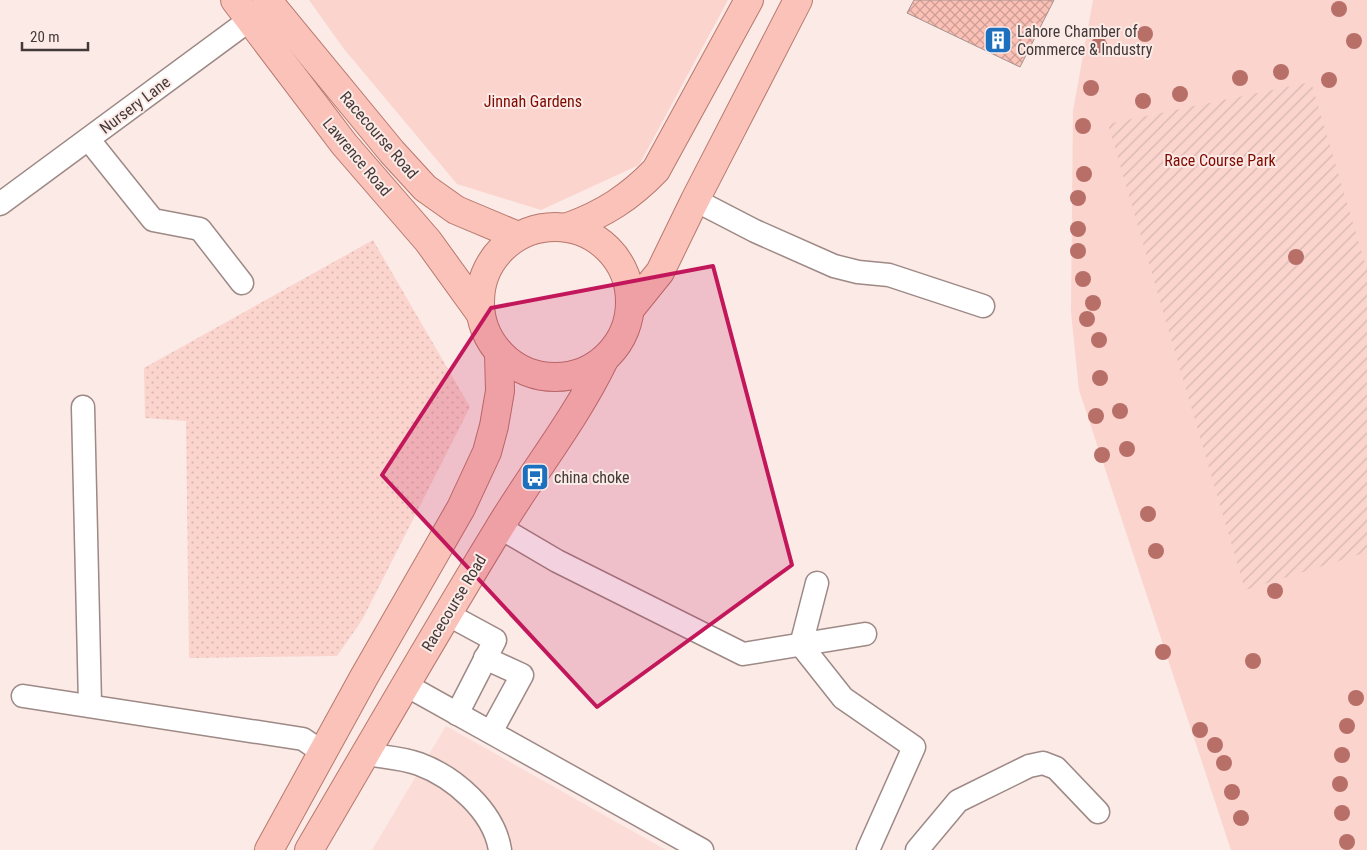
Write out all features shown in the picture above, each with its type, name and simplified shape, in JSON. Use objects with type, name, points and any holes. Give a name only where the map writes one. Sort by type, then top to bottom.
[{"type":"main road","points":[[568,228],[596,217],[616,205],[637,189],[656,170],[749,0]]},
{"type":"main road","points":[[631,308],[660,272],[798,0]]},
{"type":"main road","name":"Racecourse Road","points":[[255,6],[425,188],[456,210],[518,236]]},
{"type":"main road","name":"Lawrence Road","points":[[255,6],[344,144],[428,241],[480,313]]},
{"type":"main road","points":[[551,226],[568,228],[589,234],[607,247],[621,264],[629,285],[631,308],[627,327],[618,345],[604,360],[584,372],[562,378],[539,376],[518,368],[499,354],[486,335],[480,313],[480,290],[487,268],[500,249],[518,236],[534,229],[551,226]]},
{"type":"main road","points":[[269,850],[322,752],[461,508],[487,452],[498,408],[499,354]]},
{"type":"main road","name":"Racecourse Road","points":[[309,850],[366,754],[404,684],[499,527],[587,395],[604,360]]},
{"type":"street","name":"Nursery Lane","points":[[0,204],[89,140],[255,6]]},
{"type":"street","points":[[89,140],[153,220],[200,229],[242,284]]},
{"type":"street","points":[[695,200],[755,231],[834,266],[858,272],[889,275],[983,306]]},
{"type":"street","points":[[83,407],[90,704]]},
{"type":"street","points":[[499,527],[557,562],[743,654],[865,634]]},
{"type":"street","points":[[801,645],[817,583]]},
{"type":"street","points":[[447,614],[495,640],[457,714]]},
{"type":"street","points":[[801,645],[843,698],[914,747],[868,850]]},
{"type":"street","points":[[486,658],[522,675],[491,732]]},
{"type":"street","points":[[404,684],[702,850]]},
{"type":"street","points":[[23,696],[90,704],[303,738],[322,752]]},
{"type":"street","points":[[366,754],[418,763],[453,781],[481,809],[500,850]]},
{"type":"street","points":[[917,850],[958,801],[1029,766],[1043,763],[1056,768],[1098,812]]},
{"type":"highlighted area","points":[[713,266],[792,565],[597,707],[382,475],[491,308]]},
{"type":"shaded area","points":[[446,726],[666,850],[372,850]]},
{"type":"green space","name":"Jinnah Gardens","points":[[309,0],[728,0],[639,165],[541,210],[457,184],[344,49]]},
{"type":"green space","name":"Race Course Park","points":[[1093,0],[1367,0],[1367,850],[1231,850],[1079,390],[1071,312],[1073,111]]},
{"type":"green space","points":[[1311,82],[1367,270],[1367,552],[1245,590],[1108,124]]},
{"type":"green space","points":[[373,240],[470,407],[362,620],[337,656],[189,658],[186,421],[145,418],[144,368]]},
{"type":"building","name":"Lahore Chamber of Commerce & Industry","points":[[914,0],[1054,0],[1020,67],[907,13]]},
{"type":"place","name":"Lahore Chamber of Commerce & Industry","points":[[998,40]]},
{"type":"place","name":"china choke","points":[[535,477]]}]
